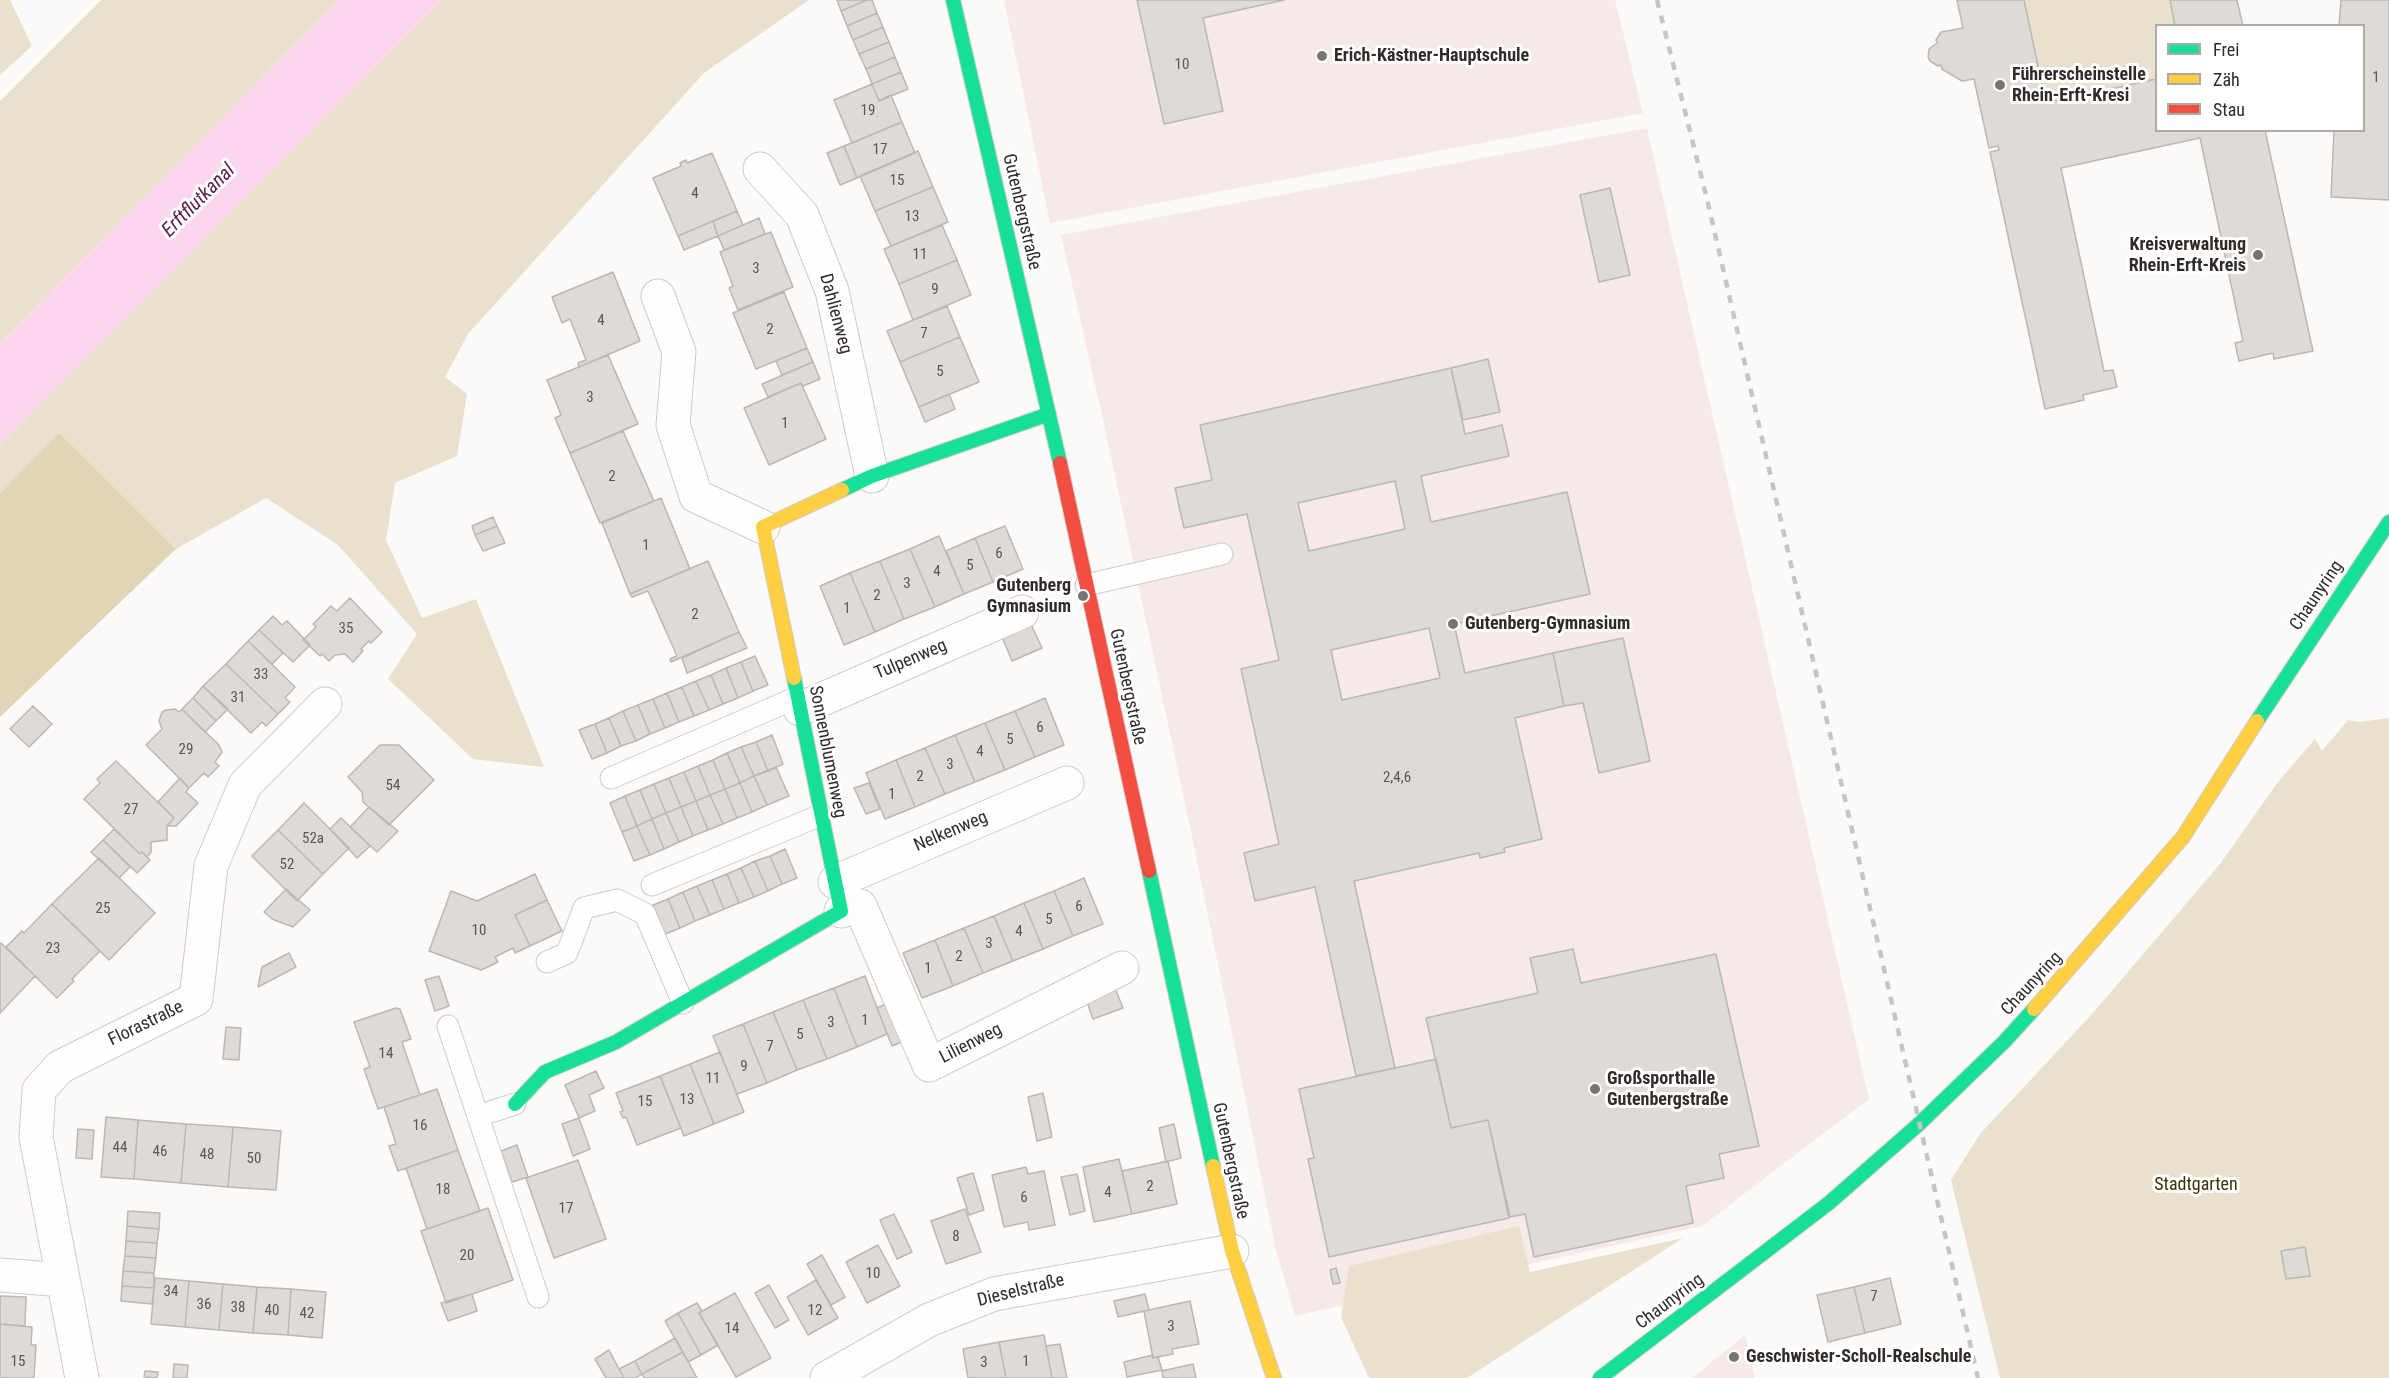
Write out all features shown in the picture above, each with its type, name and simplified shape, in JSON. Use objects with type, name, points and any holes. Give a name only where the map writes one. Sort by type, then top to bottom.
[{"type":"street","name":"Gutenbergstraße","points":[[953,0],[1049,414],[1232,1251],[1274,1378]]},
{"type":"street","name":"Dahlienweg","points":[[760,170],[802,215],[832,291],[872,476]]},
{"type":"street","points":[[658,296],[679,352],[673,425],[696,496],[763,527],[872,476],[1049,414]]},
{"type":"street","name":"Chaunyring","points":[[1600,1378],[1829,1203],[1919,1124],[2011,1033],[2080,958],[2183,837],[2289,670],[2389,522]]},
{"type":"street","name":"Sonnenblumenweg","points":[[763,527],[838,897]]},
{"type":"street","name":"Tulpenweg","points":[[799,703],[1022,612]]},
{"type":"street","name":"Florastraße","points":[[82,1378],[36,1137],[39,1090],[60,1067],[196,999],[211,866],[245,785],[325,704]]},
{"type":"street","name":"Nelkenweg","points":[[838,897],[1067,783]]},
{"type":"street","points":[[515,1104],[545,1072],[616,1042],[683,1003],[838,897]]},
{"type":"street","name":"Lilienweg","points":[[838,897],[860,906],[929,1065],[1122,968]]},
{"type":"street","name":"Dieselstraße","points":[[827,1378],[929,1320],[994,1294],[1232,1251]]},
{"type":"street","points":[[0,1275],[63,1280]]},
{"type":"lane","points":[[1086,585],[1222,554]]},
{"type":"lane","points":[[611,778],[799,703]]},
{"type":"lane","points":[[652,885],[821,815]]},
{"type":"lane","points":[[547,962],[567,953],[584,908],[617,900],[645,914],[683,1003]]},
{"type":"lane","points":[[448,1026],[538,1297]]},
{"type":"lane","points":[[478,1116],[515,1104]]},
{"type":"shaded area","name":"Erich-Kästner-Hauptschule","points":[[1004,0],[1615,0],[1643,113],[1050,223]]},
{"type":"shaded area","name":"Gutenberg-Gymnasium","points":[[1647,128],[1869,1099],[1702,1226],[1295,1316],[1276,1250],[1190,827],[1061,235]]},
{"type":"shaded area","points":[[59,433],[176,549],[0,717],[0,493]]},
{"type":"shaded area","name":"Geschwister-Scholl-Realschule","points":[[1745,1335],[1755,1378],[1692,1378]]},
{"type":"green space","points":[[0,0],[10,0],[32,46],[0,75]]},
{"type":"green space","points":[[101,0],[339,0],[0,344],[0,101]]},
{"type":"green space","points":[[441,0],[809,0],[704,73],[468,334],[445,377],[467,394],[457,456],[395,483],[386,540],[422,618],[476,599],[544,767],[473,759],[388,679],[417,634],[338,545],[266,498],[176,549],[59,434],[0,493],[0,444]]},
{"type":"green space","points":[[2024,0],[2170,0],[2175,24],[2155,24],[2155,79],[2046,103]]},
{"type":"green space","name":"Stadtgarten","points":[[2389,718],[2389,1378],[2000,1378],[1951,1180],[1980,1134],[2092,1014],[2220,864],[2278,782],[2315,739],[2322,751],[2348,720],[2359,722]]},
{"type":"green space","points":[[1519,1226],[1530,1272],[1683,1238],[1467,1378],[1369,1378],[1341,1317],[1349,1266]]},
{"type":"water","name":"Erftflutkanal","points":[[339,0],[441,0],[0,444],[0,344]]},
{"type":"building","points":[[837,0],[867,0],[841,11]]},
{"type":"building","points":[[872,0],[877,13],[847,26],[841,11]]},
{"type":"building","points":[[1137,0],[1284,0],[1203,18],[1223,111],[1164,124]]},
{"type":"building","name":"Kreisverwaltung Rhein-Erft-Kreis","points":[[1957,0],[2024,0],[2046,103],[2155,79],[2155,132],[2265,132],[2313,351],[2274,359],[2273,353],[2239,361],[2235,343],[2243,341],[2200,138],[2061,168],[2104,371],[2113,370],[2117,387],[2083,395],[2084,400],[2045,409],[1990,152],[1999,150],[1998,146],[1989,148],[1974,79],[1962,81],[1942,69],[1941,65],[1938,66],[1930,61],[1928,57],[1929,49],[1937,43],[1936,40],[1941,32],[1963,28]]},
{"type":"building","points":[[2170,0],[2237,0],[2243,24],[2175,24]]},
{"type":"building","points":[[2341,0],[2389,0],[2389,200],[2331,197],[2334,132],[2365,132],[2365,24],[2339,24]]},
{"type":"building","points":[[877,13],[883,27],[853,40],[847,26]]},
{"type":"building","points":[[883,27],[889,42],[859,54],[853,40]]},
{"type":"building","points":[[889,42],[895,57],[866,69],[859,54]]},
{"type":"building","points":[[895,57],[901,72],[872,84],[866,69]]},
{"type":"building","points":[[901,72],[908,89],[879,101],[872,84]]},
{"type":"building","points":[[872,84],[879,101],[891,95],[902,122],[852,143],[834,100]]},
{"type":"building","points":[[902,122],[915,153],[857,178],[844,146]]},
{"type":"building","points":[[844,146],[857,178],[840,185],[827,153]]},
{"type":"building","points":[[918,151],[933,187],[875,211],[860,176]]},
{"type":"building","points":[[712,153],[737,211],[678,236],[653,178],[681,166],[680,163],[686,160],[687,163]]},
{"type":"building","points":[[933,187],[948,222],[891,246],[875,211]]},
{"type":"building","points":[[1610,188],[1630,275],[1599,282],[1580,195]]},
{"type":"building","points":[[737,211],[743,225],[718,236],[713,221]]},
{"type":"building","points":[[759,218],[765,234],[724,250],[718,236]]},
{"type":"building","points":[[713,221],[718,236],[684,250],[678,236]]},
{"type":"building","points":[[942,225],[957,260],[899,284],[884,249]]},
{"type":"building","points":[[771,232],[793,287],[738,310],[729,288],[733,286],[720,252]]},
{"type":"building","points":[[957,260],[971,295],[913,320],[899,284]]},
{"type":"building","points":[[613,272],[640,341],[579,367],[578,363],[586,360],[570,319],[562,323],[552,297]]},
{"type":"building","points":[[784,292],[807,348],[756,369],[733,313]]},
{"type":"building","points":[[947,306],[960,337],[900,362],[887,331]]},
{"type":"building","points":[[960,337],[979,382],[919,407],[900,362]]},
{"type":"building","points":[[807,348],[813,362],[782,375],[776,361]]},
{"type":"building","points":[[608,355],[638,424],[570,453],[555,418],[561,415],[547,380]]},
{"type":"building","points":[[1488,359],[1500,412],[1463,420],[1451,368]]},
{"type":"building","points":[[813,362],[820,379],[803,386],[801,383],[768,397],[762,384]]},
{"type":"building","points":[[1451,368],[1465,434],[1502,425],[1509,456],[1421,476],[1431,522],[1567,492],[1590,594],[1454,624],[1465,673],[1553,653],[1564,706],[1515,718],[1542,839],[1504,848],[1505,852],[1480,858],[1479,853],[1354,881],[1395,1068],[1356,1076],[1315,887],[1255,901],[1244,853],[1279,844],[1241,669],[1279,660],[1247,514],[1184,528],[1175,488],[1212,480],[1200,425]],"holes":[[[1395,481],[1405,529],[1309,551],[1298,503]],[[1429,628],[1440,678],[1342,700],[1331,650]]]},
{"type":"building","points":[[801,383],[826,439],[769,465],[744,408]]},
{"type":"building","points":[[949,394],[955,409],[925,422],[919,407]]},
{"type":"building","points":[[623,431],[654,501],[600,523],[570,453]]},
{"type":"building","points":[[661,498],[690,569],[630,594],[602,523]]},
{"type":"building","points":[[493,517],[497,526],[475,535],[472,526]]},
{"type":"building","points":[[497,526],[505,543],[483,551],[475,535]]},
{"type":"building","points":[[1005,526],[1023,569],[993,582],[975,538]]},
{"type":"building","points":[[939,536],[964,594],[935,607],[910,549]]},
{"type":"building","points":[[975,538],[993,582],[964,594],[946,551]]},
{"type":"building","points":[[910,549],[935,607],[904,619],[880,561]]},
{"type":"building","points":[[708,561],[739,632],[671,662],[670,659],[677,656],[648,591],[632,597],[630,594]]},
{"type":"building","points":[[880,561],[904,619],[875,632],[850,573]]},
{"type":"building","points":[[850,573],[875,632],[844,645],[820,586]]},
{"type":"building","points":[[350,598],[382,632],[361,649],[363,651],[353,662],[345,654],[335,655],[329,661],[303,640],[316,627],[313,624],[331,606],[337,611]]},
{"type":"building","points":[[273,616],[282,625],[287,621],[310,645],[293,662],[259,630]]},
{"type":"building","points":[[1029,620],[1042,648],[1012,661],[1000,632]]},
{"type":"building","points":[[259,630],[283,653],[272,664],[248,641]]},
{"type":"building","points":[[739,632],[747,648],[687,673],[682,658]]},
{"type":"building","points":[[1623,638],[1650,761],[1599,773],[1583,703],[1564,706],[1553,653]]},
{"type":"building","points":[[248,641],[295,687],[285,698],[290,702],[278,714],[226,664]]},
{"type":"building","points":[[755,656],[768,685],[753,691],[741,662]]},
{"type":"building","points":[[741,662],[753,691],[738,698],[726,668]]},
{"type":"building","points":[[226,664],[278,714],[266,726],[262,722],[251,733],[203,686]]},
{"type":"building","points":[[726,668],[738,698],[723,704],[711,675]]},
{"type":"building","points":[[711,675],[723,704],[709,710],[696,681]]},
{"type":"building","points":[[696,681],[709,710],[694,716],[682,687]]},
{"type":"building","points":[[203,686],[228,709],[216,721],[193,698]]},
{"type":"building","points":[[682,687],[694,716],[679,722],[667,693]]},
{"type":"building","points":[[667,693],[679,722],[665,728],[653,699]]},
{"type":"building","points":[[193,698],[216,721],[205,732],[182,709]]},
{"type":"building","points":[[1045,698],[1064,745],[1035,757],[1015,711]]},
{"type":"building","points":[[653,699],[665,728],[650,734],[638,705]]},
{"type":"building","points":[[638,705],[650,734],[636,741],[623,711]]},
{"type":"building","points":[[33,706],[52,724],[29,747],[10,729]]},
{"type":"building","points":[[175,709],[179,712],[182,709],[219,745],[222,752],[215,762],[219,766],[208,777],[204,773],[189,788],[146,745],[162,729],[159,721],[162,712]]},
{"type":"building","points":[[623,711],[636,741],[621,746],[609,718]]},
{"type":"building","points":[[1015,711],[1035,757],[1005,770],[985,723]]},
{"type":"building","points":[[609,718],[621,746],[607,753],[595,724]]},
{"type":"building","points":[[985,723],[1005,770],[975,782],[955,735]]},
{"type":"building","points":[[595,724],[607,753],[592,759],[579,730]]},
{"type":"building","points":[[772,735],[783,764],[768,771],[756,742]]},
{"type":"building","points":[[955,735],[975,782],[945,794],[925,748]]},
{"type":"building","points":[[756,742],[768,771],[754,776],[741,747]]},
{"type":"building","points":[[380,745],[399,745],[434,780],[389,825],[363,802],[362,792],[348,777]]},
{"type":"building","points":[[741,747],[754,776],[740,783],[727,753]]},
{"type":"building","points":[[925,748],[945,794],[915,807],[896,760]]},
{"type":"building","points":[[727,753],[740,783],[725,789],[713,760]]},
{"type":"building","points":[[713,760],[725,789],[710,795],[698,766]]},
{"type":"building","points":[[896,760],[915,807],[885,819],[866,773]]},
{"type":"building","points":[[116,761],[174,818],[167,826],[167,840],[151,842],[151,852],[147,857],[142,852],[140,854],[84,799],[100,783],[97,779]]},
{"type":"building","points":[[698,766],[710,795],[696,801],[684,772]]},
{"type":"building","points":[[776,767],[789,796],[767,805],[754,776]]},
{"type":"building","points":[[684,772],[696,801],[681,807],[669,778]]},
{"type":"building","points":[[754,776],[767,805],[752,812],[740,783]]},
{"type":"building","points":[[180,778],[189,788],[186,792],[198,803],[176,826],[167,826],[174,818],[158,802]]},
{"type":"building","points":[[669,778],[681,807],[666,813],[654,784]]},
{"type":"building","points":[[740,783],[752,812],[737,818],[725,789]]},
{"type":"building","points":[[869,783],[880,809],[866,814],[854,788]]},
{"type":"building","points":[[654,784],[666,813],[652,819],[640,790]]},
{"type":"building","points":[[725,789],[737,818],[723,824],[710,795]]},
{"type":"building","points":[[640,790],[652,819],[637,826],[625,796]]},
{"type":"building","points":[[710,795],[723,824],[708,830],[696,801]]},
{"type":"building","points":[[625,796],[637,826],[622,832],[610,803]]},
{"type":"building","points":[[696,801],[708,830],[693,836],[681,807]]},
{"type":"building","points":[[304,803],[349,848],[323,874],[278,830]]},
{"type":"building","points":[[369,807],[398,831],[377,852],[350,827]]},
{"type":"building","points":[[681,807],[693,836],[679,842],[666,813]]},
{"type":"building","points":[[666,813],[679,842],[664,849],[652,819]]},
{"type":"building","points":[[341,818],[370,846],[357,858],[330,829]]},
{"type":"building","points":[[652,819],[664,849],[650,855],[637,826]]},
{"type":"building","points":[[637,826],[650,855],[634,861],[622,832]]},
{"type":"building","points":[[114,829],[140,854],[142,852],[150,860],[137,873],[103,840]]},
{"type":"building","points":[[278,830],[323,874],[297,901],[252,856]]},
{"type":"building","points":[[103,840],[130,867],[119,878],[91,852]]},
{"type":"building","points":[[785,849],[797,878],[782,884],[770,856]]},
{"type":"building","points":[[770,856],[782,884],[768,891],[755,861]]},
{"type":"building","points":[[99,858],[155,913],[109,960],[52,904]]},
{"type":"building","points":[[755,861],[768,891],[754,897],[741,868]]},
{"type":"building","points":[[741,868],[754,897],[739,903],[727,874]]},
{"type":"building","points":[[535,874],[547,900],[515,915],[530,946],[515,953],[513,948],[495,957],[498,962],[481,970],[429,951],[451,891],[477,901]]},
{"type":"building","points":[[727,874],[739,903],[724,909],[712,880]]},
{"type":"building","points":[[1084,878],[1103,924],[1073,936],[1054,891]]},
{"type":"building","points":[[712,880],[724,909],[710,915],[697,886]]},
{"type":"building","points":[[697,886],[710,915],[695,921],[683,892]]},
{"type":"building","points":[[286,889],[310,910],[293,927],[272,919],[264,912]]},
{"type":"building","points":[[1054,891],[1073,936],[1043,949],[1024,903]]},
{"type":"building","points":[[683,892],[695,921],[680,928],[668,899]]},
{"type":"building","points":[[668,899],[680,928],[665,934],[653,905]]},
{"type":"building","points":[[547,900],[562,931],[530,946],[515,915]]},
{"type":"building","points":[[1024,903],[1043,949],[1013,961],[994,916]]},
{"type":"building","points":[[52,904],[100,951],[57,998],[6,947],[22,931],[24,933]]},
{"type":"building","points":[[994,916],[1013,961],[983,973],[964,928]]},
{"type":"building","points":[[964,928],[983,973],[953,986],[935,940]]},
{"type":"building","points":[[935,940],[953,986],[922,998],[903,953]]},
{"type":"building","points":[[0,944],[35,976],[0,1013]]},
{"type":"building","name":"Großsporthalle Gutenbergstraße","points":[[1573,949],[1581,983],[1716,954],[1759,1146],[1719,1154],[1724,1178],[1686,1186],[1693,1223],[1534,1257],[1525,1214],[1510,1217],[1488,1120],[1451,1128],[1426,1018],[1538,993],[1530,958]]},
{"type":"building","points":[[289,953],[296,967],[258,987],[262,967]]},
{"type":"building","points":[[439,976],[449,1006],[435,1011],[425,980]]},
{"type":"building","points":[[865,976],[887,1034],[857,1047],[834,988]]},
{"type":"building","points":[[834,988],[857,1047],[827,1059],[803,1000]]},
{"type":"building","points":[[1115,988],[1123,1008],[1093,1019],[1086,999]]},
{"type":"building","points":[[803,1000],[827,1059],[797,1070],[773,1012]]},
{"type":"building","points":[[891,1002],[907,1040],[892,1046],[877,1008]]},
{"type":"building","points":[[396,1008],[400,1009],[411,1039],[402,1042],[420,1095],[378,1109],[364,1069],[370,1067],[354,1022]]},
{"type":"building","points":[[773,1012],[797,1070],[767,1083],[743,1024]]},
{"type":"building","points":[[743,1024],[767,1083],[737,1094],[713,1036]]},
{"type":"building","points":[[226,1027],[241,1028],[239,1060],[223,1059]]},
{"type":"building","points":[[720,1052],[744,1112],[714,1124],[690,1064]]},
{"type":"building","points":[[1436,1059],[1451,1128],[1488,1120],[1509,1218],[1329,1257],[1308,1159],[1314,1158],[1299,1089]]},
{"type":"building","points":[[690,1064],[714,1124],[684,1136],[660,1076]]},
{"type":"building","points":[[596,1071],[604,1088],[589,1095],[595,1111],[579,1118],[565,1085]]},
{"type":"building","points":[[660,1076],[681,1128],[637,1145],[626,1117],[623,1118],[620,1112],[623,1111],[616,1093]]},
{"type":"building","points":[[437,1089],[458,1150],[398,1171],[389,1146],[396,1144],[384,1107]]},
{"type":"building","points":[[1043,1093],[1052,1137],[1037,1141],[1028,1097]]},
{"type":"building","points":[[106,1117],[138,1120],[134,1179],[101,1177]]},
{"type":"building","points":[[579,1118],[590,1149],[573,1156],[562,1124]]},
{"type":"building","points":[[138,1120],[186,1124],[181,1183],[134,1179]]},
{"type":"building","points":[[186,1124],[233,1127],[228,1187],[181,1183]]},
{"type":"building","points":[[1174,1124],[1181,1158],[1166,1162],[1159,1128]]},
{"type":"building","points":[[233,1127],[281,1131],[276,1190],[228,1187]]},
{"type":"building","points":[[78,1129],[94,1130],[92,1159],[76,1158]]},
{"type":"building","points":[[517,1145],[528,1177],[512,1182],[501,1151]]},
{"type":"building","points":[[458,1150],[480,1211],[427,1229],[406,1168]]},
{"type":"building","points":[[1119,1159],[1132,1214],[1094,1222],[1083,1167]]},
{"type":"building","points":[[578,1160],[606,1239],[554,1258],[526,1178]]},
{"type":"building","points":[[1168,1161],[1177,1204],[1132,1214],[1122,1171]]},
{"type":"building","points":[[1026,1167],[1028,1174],[1044,1171],[1055,1225],[1029,1230],[1028,1222],[1004,1227],[992,1175]]},
{"type":"building","points":[[973,1173],[984,1210],[969,1215],[957,1178]]},
{"type":"building","points":[[1077,1174],[1085,1211],[1070,1215],[1061,1177]]},
{"type":"building","points":[[488,1208],[513,1280],[446,1303],[421,1231]]},
{"type":"building","points":[[965,1209],[981,1252],[946,1264],[931,1221]]},
{"type":"building","points":[[128,1211],[160,1213],[159,1229],[127,1226]]},
{"type":"building","points":[[894,1214],[912,1252],[897,1259],[880,1220]]},
{"type":"building","points":[[127,1226],[159,1229],[157,1243],[126,1241]]},
{"type":"building","points":[[126,1241],[157,1243],[156,1258],[125,1256]]},
{"type":"building","points":[[878,1245],[900,1286],[867,1303],[846,1262]]},
{"type":"building","points":[[2305,1247],[2310,1276],[2286,1279],[2281,1251]]},
{"type":"building","points":[[822,1255],[845,1297],[831,1305],[807,1264]]},
{"type":"building","points":[[125,1256],[156,1258],[154,1273],[123,1271]]},
{"type":"building","points":[[1336,1268],[1340,1283],[1333,1284],[1330,1270]]},
{"type":"building","points":[[123,1271],[154,1273],[154,1288],[122,1286]]},
{"type":"building","points":[[155,1278],[189,1281],[185,1327],[151,1324]]},
{"type":"building","points":[[1890,1278],[1901,1324],[1865,1333],[1854,1287]]},
{"type":"building","points":[[816,1280],[838,1318],[808,1335],[787,1297]]},
{"type":"building","points":[[189,1281],[223,1284],[219,1330],[185,1327]]},
{"type":"building","points":[[223,1284],[257,1287],[253,1333],[219,1330]]},
{"type":"building","points":[[769,1285],[789,1320],[775,1328],[755,1293]]},
{"type":"building","points":[[122,1286],[154,1288],[152,1304],[121,1301]]},
{"type":"building","points":[[257,1287],[291,1289],[288,1335],[253,1333]]},
{"type":"building","points":[[1854,1287],[1865,1333],[1828,1342],[1817,1295]]},
{"type":"building","points":[[291,1289],[326,1292],[322,1338],[288,1335]]},
{"type":"building","points":[[735,1293],[771,1358],[736,1377],[699,1313]]},
{"type":"building","points":[[472,1294],[477,1311],[448,1321],[441,1303]]},
{"type":"building","points":[[1145,1294],[1149,1310],[1118,1317],[1114,1301]]},
{"type":"building","points":[[0,1296],[26,1297],[25,1326],[0,1324]]},
{"type":"building","points":[[1190,1301],[1199,1344],[1172,1349],[1173,1354],[1153,1358],[1144,1311]]},
{"type":"building","points":[[697,1303],[702,1311],[699,1313],[718,1345],[701,1355],[678,1313]]},
{"type":"building","points":[[678,1313],[701,1355],[688,1362],[665,1321]]},
{"type":"building","points":[[0,1324],[32,1327],[31,1345],[36,1345],[34,1378],[0,1378]]},
{"type":"building","points":[[1044,1335],[1052,1378],[1006,1378],[999,1342]]},
{"type":"building","points":[[675,1338],[683,1352],[642,1374],[635,1361]]},
{"type":"building","points":[[999,1342],[1006,1378],[968,1378],[963,1349]]},
{"type":"building","points":[[1060,1344],[1067,1378],[1052,1378],[1046,1346]]},
{"type":"building","points":[[609,1350],[624,1378],[606,1378],[595,1359]]},
{"type":"building","points":[[683,1352],[697,1378],[644,1378],[642,1374]]},
{"type":"building","points":[[1153,1355],[1153,1358],[1158,1357],[1162,1370],[1127,1377],[1124,1362]]},
{"type":"building","points":[[635,1361],[642,1374],[636,1378],[624,1378],[619,1369]]},
{"type":"building","points":[[174,1364],[188,1365],[187,1378],[173,1378]]},
{"type":"building","points":[[1193,1364],[1196,1378],[1163,1378],[1162,1371]]},
{"type":"building","points":[[145,1371],[158,1372],[157,1378],[144,1377]]},
{"type":"railway","points":[[1657,0],[1707,199],[1978,1378]]},
{"type":"traffic: fast","points":[[953,0],[1060,463]]},
{"type":"traffic: fast","points":[[842,490],[872,476],[1049,414]]},
{"type":"traffic: fast","points":[[2257,721],[2389,522]]},
{"type":"traffic: fast","points":[[515,1104],[545,1072],[616,1042],[841,911],[794,678]]},
{"type":"traffic: fast","points":[[1149,871],[1213,1166]]},
{"type":"traffic: fast","points":[[1600,1378],[1829,1203],[1919,1124],[2004,1042],[2034,1009]]},
{"type":"traffic: slow","points":[[794,678],[763,527],[842,490]]},
{"type":"traffic: slow","points":[[2034,1009],[2183,837],[2257,721]]},
{"type":"traffic: slow","points":[[1213,1166],[1232,1251],[1274,1378]]},
{"type":"traffic: jam","points":[[1060,463],[1149,871]]},
{"type":"place","name":"Erich-Kästner-Hauptschule","points":[[1322,56]]},
{"type":"place","name":"Führerscheinstelle Rhein-Erft-Kresi","points":[[2000,85]]},
{"type":"place","name":"Kreisverwaltung Rhein-Erft-Kreis","points":[[2258,255]]},
{"type":"place","name":"Gutenberg Gymnasium","points":[[1083,596]]},
{"type":"place","name":"Gutenberg-Gymnasium","points":[[1453,624]]},
{"type":"place","name":"Großsporthalle Gutenbergstraße","points":[[1595,1089]]},
{"type":"place","name":"Geschwister-Scholl-Realschule","points":[[1734,1357]]}]
